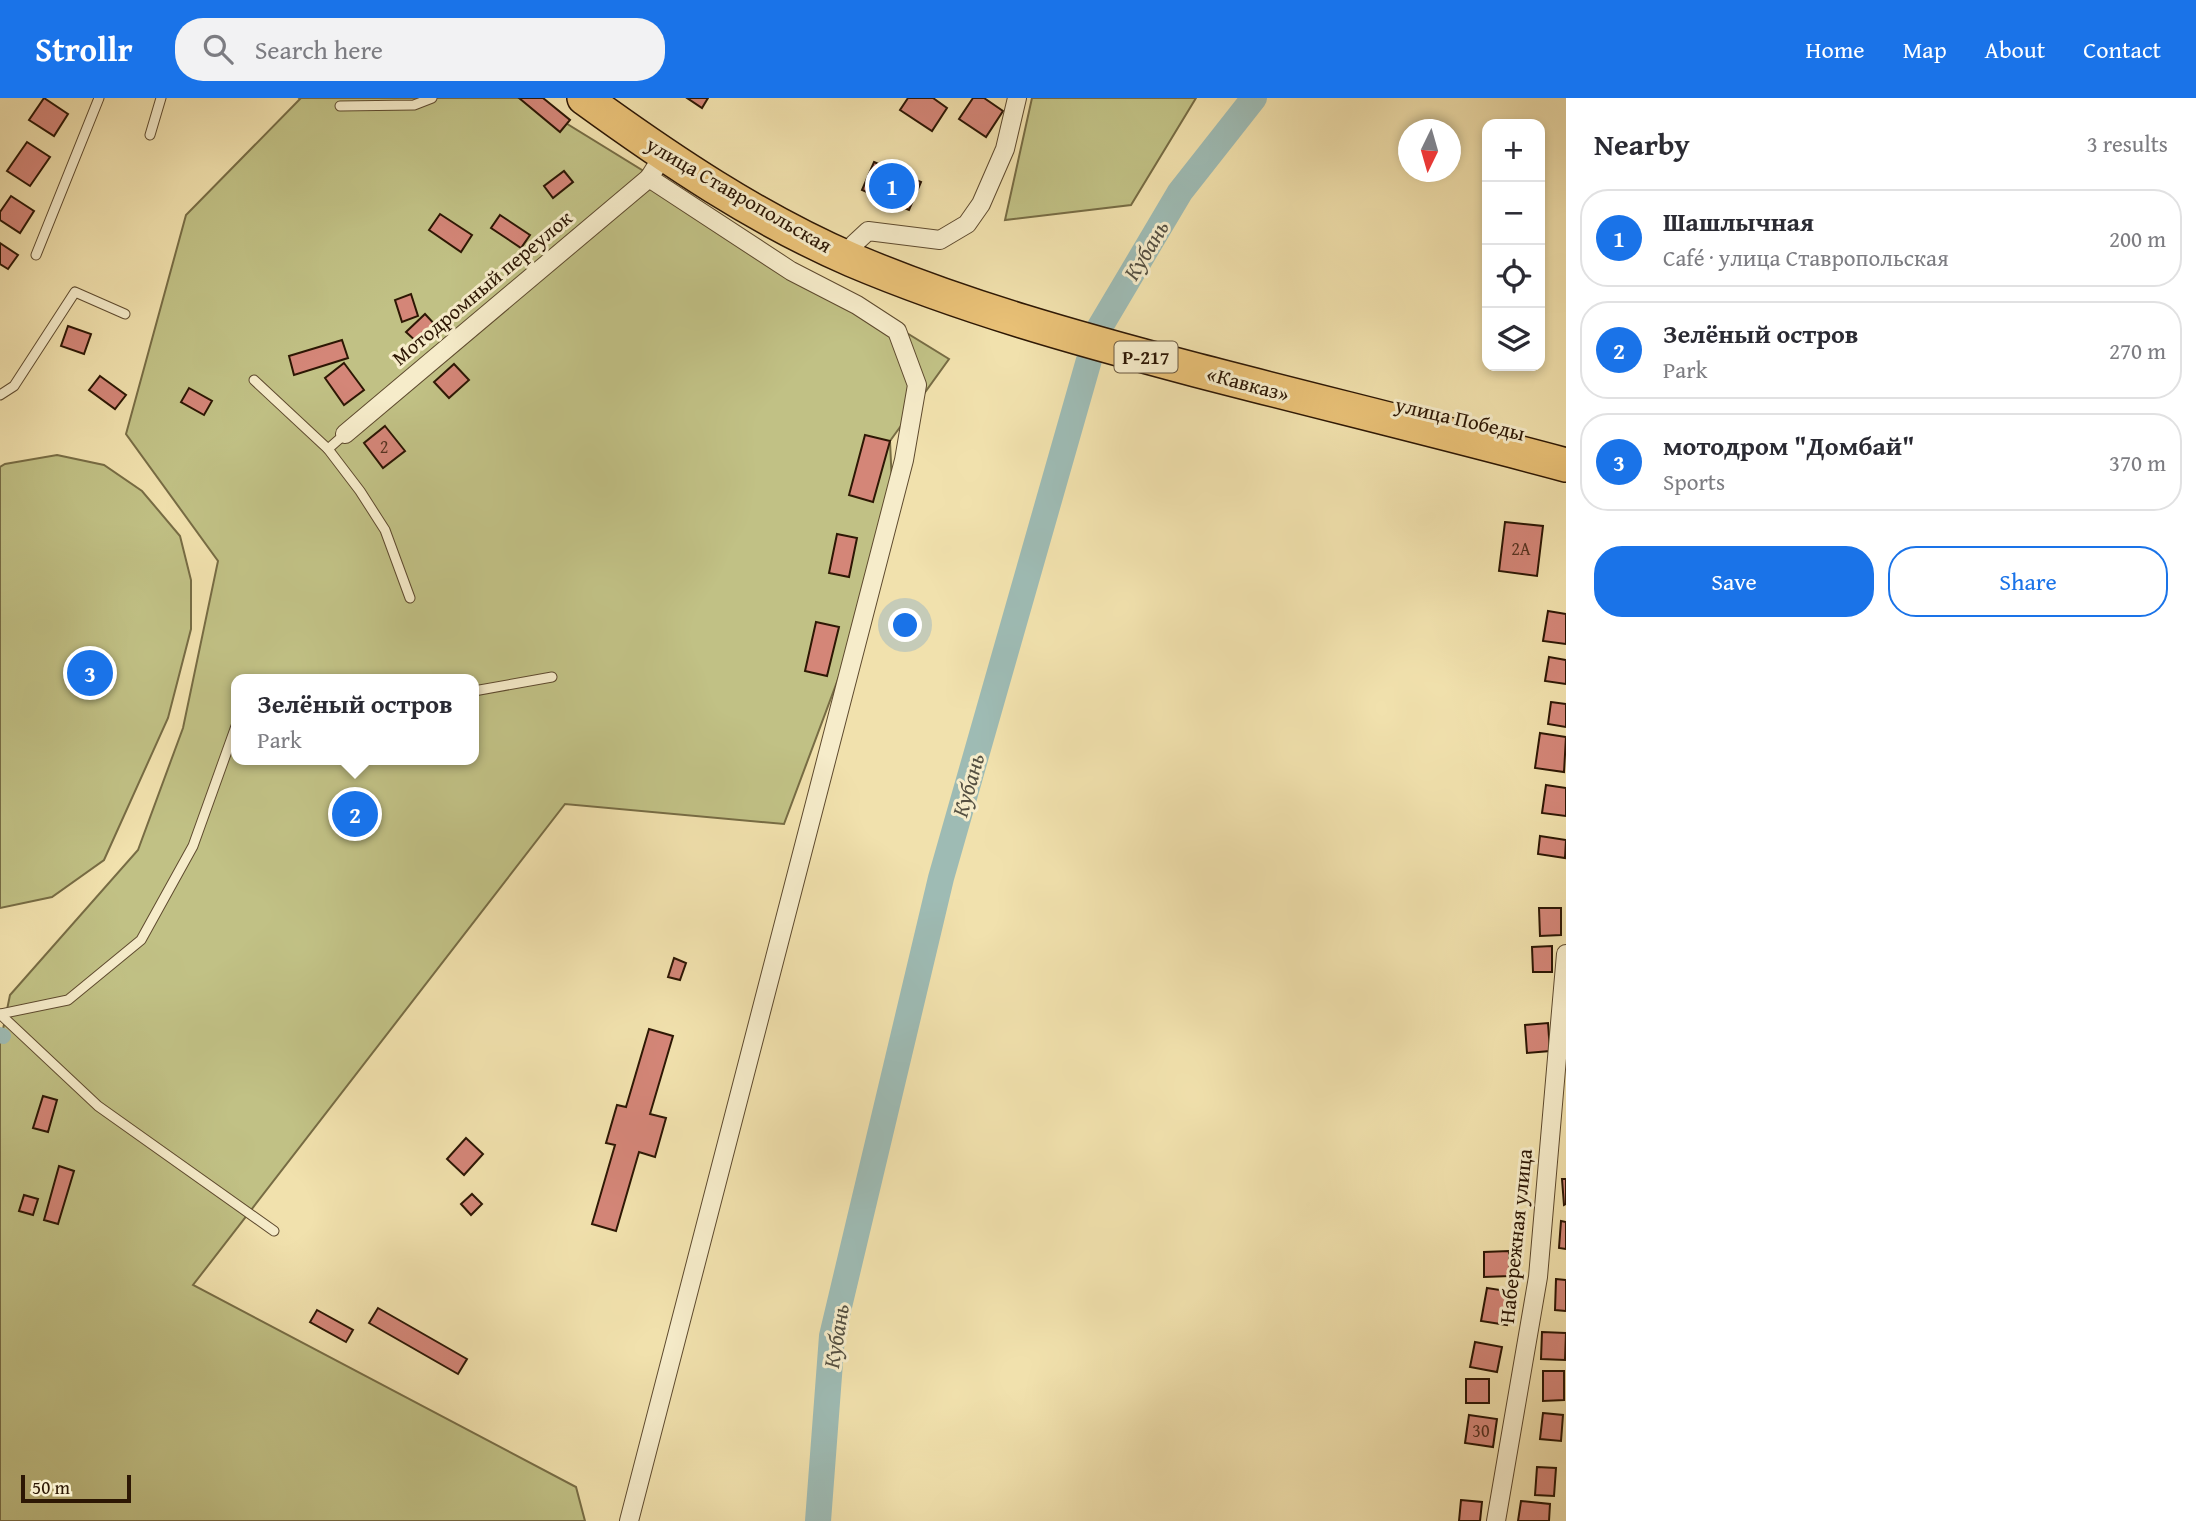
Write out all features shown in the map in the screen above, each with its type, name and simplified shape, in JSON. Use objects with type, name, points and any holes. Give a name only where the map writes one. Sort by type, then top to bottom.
[{"type":"highway","name":"улица Ставропольская","points":[[584,98],[656,166],[743,202],[850,259],[943,288]]},
{"type":"highway","name":"улица Ставропольская","points":[[611,98],[669,139],[732,178],[943,288]]},
{"type":"highway","name":"«Кавказ»","points":[[943,288],[1093,326],[1354,403]]},
{"type":"highway","name":"улица Победы","points":[[1354,403],[1566,443]]},
{"type":"highway","name":"улица Победы","points":[[1354,403],[1566,465]]},
{"type":"street","points":[[855,244],[868,231],[940,240],[967,224],[981,204],[1004,149],[1017,98]]},
{"type":"street","name":"Мотодромный переулок","points":[[345,434],[656,166]]},
{"type":"street","points":[[629,1521],[901,474],[917,384],[897,331],[857,304],[791,271],[656,166]]},
{"type":"street","name":"Набережная улица","points":[[1496,1521],[1538,1277],[1560,1097],[1566,954]]},
{"type":"lane","points":[[37,255],[99,98]]},
{"type":"lane","points":[[150,135],[161,98]]},
{"type":"lane","points":[[340,106],[414,104],[432,98]]},
{"type":"lane","points":[[0,395],[15,386],[75,292],[125,314]]},
{"type":"lane","points":[[254,380],[327,449],[360,491],[385,530],[410,598]]},
{"type":"lane","points":[[327,449],[345,434]]},
{"type":"lane","points":[[479,690],[552,677]]},
{"type":"lane","points":[[0,1014],[68,1000],[141,940],[193,846],[231,740]]},
{"type":"lane","points":[[0,1014],[98,1106],[274,1231]]},
{"type":"green space","points":[[299,98],[525,98],[949,359],[890,441],[894,529],[784,824],[565,804],[193,1285],[576,1487],[585,1521],[0,1521],[0,1044],[10,995],[138,850],[183,728],[218,561],[126,434],[186,215]]},
{"type":"green space","points":[[1032,98],[1196,98],[1131,205],[1005,220]]},
{"type":"green space","points":[[57,455],[104,465],[142,491],[180,536],[191,580],[191,629],[168,718],[104,860],[52,897],[0,908],[0,467]]},
{"type":"building","points":[[44,98],[68,114],[54,136],[29,120]]},
{"type":"building","points":[[519,98],[543,98],[570,120],[560,132]]},
{"type":"building","points":[[687,98],[708,98],[702,108]]},
{"type":"building","points":[[908,98],[933,98],[947,108],[932,131],[900,110]]},
{"type":"building","points":[[973,98],[984,98],[1003,111],[986,137],[959,119]]},
{"type":"building","points":[[27,142],[50,157],[30,186],[7,171]]},
{"type":"building","points":[[874,162],[921,182],[909,210],[862,190]]},
{"type":"building","points":[[564,171],[573,182],[553,198],[544,186]]},
{"type":"building","points":[[11,196],[34,211],[20,233],[0,220],[0,212]]},
{"type":"building","points":[[440,214],[472,235],[461,252],[429,230]]},
{"type":"building","points":[[500,215],[530,235],[521,248],[491,228]]},
{"type":"building","points":[[0,243],[18,255],[8,269],[0,264]]},
{"type":"building","points":[[411,294],[418,316],[402,322],[395,300]]},
{"type":"building","points":[[425,314],[439,329],[421,346],[406,332]]},
{"type":"building","points":[[68,326],[91,334],[84,354],[61,346]]},
{"type":"building","points":[[342,340],[348,358],[294,375],[289,356]]},
{"type":"building","points":[[344,363],[364,390],[344,405],[325,378]]},
{"type":"building","points":[[454,364],[469,380],[449,398],[434,382]]},
{"type":"building","points":[[100,376],[126,395],[115,409],[89,390]]},
{"type":"building","points":[[189,388],[212,401],[204,415],[181,402]]},
{"type":"building","points":[[385,426],[405,451],[383,468],[364,443]]},
{"type":"building","points":[[865,435],[890,441],[873,502],[849,495]]},
{"type":"building","points":[[1505,522],[1543,526],[1537,576],[1499,571]]},
{"type":"building","points":[[837,534],[857,538],[849,577],[829,573]]},
{"type":"building","points":[[1548,611],[1566,614],[1566,644],[1543,641]]},
{"type":"building","points":[[816,622],[839,627],[827,676],[805,671]]},
{"type":"building","points":[[1549,657],[1566,660],[1566,684],[1545,681]]},
{"type":"building","points":[[1551,702],[1566,704],[1566,727],[1548,724]]},
{"type":"building","points":[[1540,733],[1566,737],[1564,772],[1535,768]]},
{"type":"building","points":[[1546,785],[1566,788],[1566,816],[1542,813]]},
{"type":"building","points":[[1540,836],[1566,840],[1565,858],[1538,854]]},
{"type":"building","points":[[1539,908],[1561,908],[1561,935],[1540,936]]},
{"type":"building","points":[[1552,946],[1552,972],[1533,972],[1532,947]]},
{"type":"building","points":[[674,958],[686,963],[680,980],[668,977]]},
{"type":"building","points":[[1548,1023],[1550,1051],[1527,1053],[1525,1025]]},
{"type":"building","points":[[649,1029],[673,1036],[650,1114],[666,1118],[655,1157],[639,1152],[616,1231],[592,1224],[615,1145],[606,1143],[617,1105],[626,1107]]},
{"type":"building","points":[[43,1096],[57,1100],[48,1132],[33,1128]]},
{"type":"building","points":[[466,1138],[483,1154],[464,1175],[447,1159]]},
{"type":"building","points":[[59,1166],[74,1171],[58,1224],[44,1220]]},
{"type":"building","points":[[1562,1179],[1566,1179],[1564,1205]]},
{"type":"building","points":[[472,1194],[482,1204],[471,1215],[461,1204]]},
{"type":"building","points":[[24,1195],[38,1199],[33,1215],[19,1211]]},
{"type":"building","points":[[1561,1221],[1566,1222],[1566,1249],[1559,1248]]},
{"type":"building","points":[[1509,1251],[1510,1276],[1484,1277],[1484,1252]]},
{"type":"building","points":[[1556,1279],[1566,1280],[1566,1311],[1555,1310]]},
{"type":"building","points":[[1487,1288],[1513,1292],[1507,1325],[1481,1321]]},
{"type":"building","points":[[378,1308],[467,1359],[458,1374],[369,1323]]},
{"type":"building","points":[[317,1310],[353,1330],[346,1342],[310,1322]]},
{"type":"building","points":[[1542,1332],[1566,1333],[1565,1360],[1541,1359]]},
{"type":"building","points":[[1475,1342],[1502,1347],[1497,1372],[1470,1367]]},
{"type":"building","points":[[1543,1371],[1564,1371],[1564,1400],[1543,1401]]},
{"type":"building","points":[[1466,1379],[1489,1379],[1489,1403],[1466,1403]]},
{"type":"building","points":[[1543,1413],[1563,1415],[1561,1441],[1540,1439]]},
{"type":"building","points":[[1469,1415],[1497,1419],[1493,1447],[1465,1443]]},
{"type":"building","points":[[1537,1467],[1556,1468],[1554,1496],[1535,1495]]},
{"type":"building","points":[[1461,1500],[1482,1502],[1480,1521],[1459,1521]]},
{"type":"building","points":[[1521,1501],[1550,1504],[1549,1521],[1518,1521]]},
{"type":"waterway","name":"Кубань","points":[[818,1521],[832,1336],[941,878],[1097,332],[1180,192],[1254,98]]},
{"type":"place","name":"Шашлычная","points":[[892,186]]},
{"type":"place","name":"мотодром \"Домбай\"","points":[[90,673]]},
{"type":"place","name":"Зелёный остров","points":[[355,814]]}]
